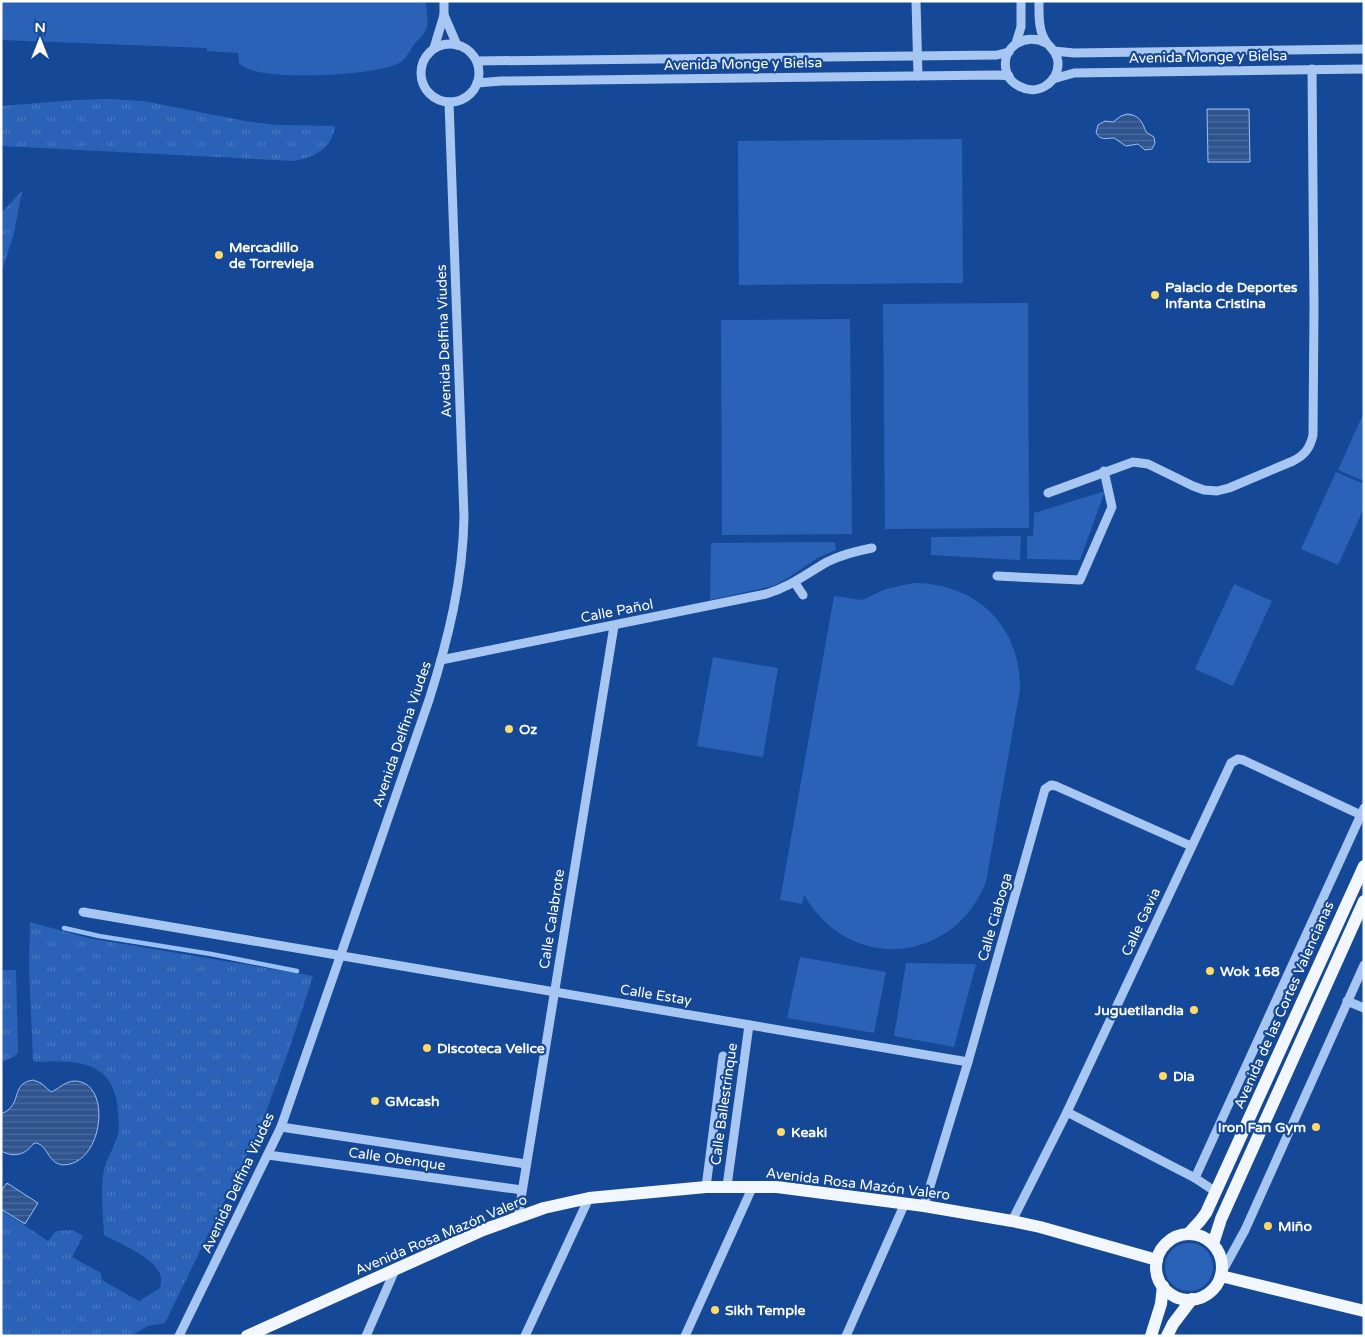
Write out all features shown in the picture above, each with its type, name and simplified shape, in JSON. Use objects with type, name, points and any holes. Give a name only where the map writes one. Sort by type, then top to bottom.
[{"type":"main road","name":"Avenida de las Cortes Valencianas","points":[[1188,1234],[1206,1213],[1364,866]]},
{"type":"main road","points":[[1213,1244],[1220,1219],[1364,901]]},
{"type":"main road","name":"Avenida Rosa Mazón Valero","points":[[246,1336],[483,1230],[518,1217],[568,1202],[589,1198],[706,1187],[753,1186],[786,1188],[924,1206],[1012,1221],[1157,1260]]},
{"type":"main road","points":[[1188,1234],[1206,1238],[1213,1244],[1219,1252],[1222,1262],[1221,1274],[1211,1292],[1199,1298],[1186,1299],[1173,1295],[1162,1286],[1158,1278],[1157,1260],[1160,1252],[1172,1239],[1188,1234]]},
{"type":"main road","points":[[1221,1274],[1364,1311]]},
{"type":"main road","points":[[1151,1336],[1159,1310],[1162,1286]]},
{"type":"main road","points":[[1167,1336],[1173,1324],[1192,1299]]},
{"type":"street","points":[[434,48],[445,44],[457,45],[469,51],[477,61],[479,76],[477,83],[466,97],[461,100],[449,102],[433,97],[426,91],[420,73],[424,59],[434,48],[444,14],[444,1]]},
{"type":"street","points":[[916,1],[918,76]]},
{"type":"street","points":[[1021,1],[1021,27],[1016,43],[1008,52],[1006,64],[1009,76],[1017,85],[1027,90],[1045,87],[1053,79],[1058,65],[1054,51],[1046,42],[1040,27],[1039,1]]},
{"type":"street","points":[[444,14],[457,45]]},
{"type":"street","points":[[1016,43],[1028,38],[1046,42]]},
{"type":"street","name":"Avenida Monge y Bielsa","points":[[1054,51],[1074,53],[1364,49]]},
{"type":"street","name":"Avenida Monge y Bielsa","points":[[477,61],[917,56],[997,54],[1008,52]]},
{"type":"street","points":[[1048,493],[1132,462],[1148,464],[1204,490],[1217,491],[1230,488],[1293,461],[1308,450],[1312,434],[1313,376],[1312,69]]},
{"type":"street","name":"Avenida Monge y Bielsa","points":[[1053,79],[1074,73],[1364,69]]},
{"type":"street","name":"Avenida Monge y Bielsa","points":[[477,83],[501,81],[1009,76]]},
{"type":"street","name":"Avenida Delfina Viudes","points":[[179,1336],[281,1127],[441,660],[458,586],[464,546],[449,102]]},
{"type":"street","points":[[997,576],[1080,580],[1112,507],[1104,472]]},
{"type":"street","name":"Calle Pañol","points":[[441,660],[766,594],[796,583],[830,561],[853,552],[872,548]]},
{"type":"street","points":[[796,583],[804,595]]},
{"type":"street","name":"Calle Calabrote","points":[[518,1217],[614,626]]},
{"type":"street","name":"Calle Gavia","points":[[1012,1221],[1067,1112],[1229,765],[1238,759],[1362,812]]},
{"type":"street","name":"Calle Ciaboga","points":[[924,1206],[968,1062],[1044,791],[1051,785],[1056,786],[1191,846]]},
{"type":"street","points":[[1195,1178],[1362,812]]},
{"type":"street","name":"Calle Estay","points":[[83,912],[968,1062]]},
{"type":"street","points":[[1221,1274],[1245,1230],[1364,965]]},
{"type":"street","points":[[1347,1001],[1364,1008]]},
{"type":"street","name":"Calle Ballestrinque","points":[[727,1186],[749,1025]]},
{"type":"street","points":[[706,1187],[723,1056]]},
{"type":"street","points":[[1067,1112],[1195,1178],[1216,1192]]},
{"type":"street","points":[[281,1127],[526,1164]]},
{"type":"street","name":"Calle Obenque","points":[[268,1155],[522,1190]]},
{"type":"street","points":[[685,1336],[753,1186]]},
{"type":"street","points":[[525,1336],[589,1198]]},
{"type":"street","points":[[846,1336],[905,1204]]},
{"type":"street","points":[[366,1336],[394,1270]]},
{"type":"green space","points":[[1,1],[426,1],[428,21],[425,32],[406,57],[401,62],[389,67],[344,74],[291,75],[249,69],[239,63],[238,53],[207,51],[207,48],[1,40]]},
{"type":"green space","points":[[110,99],[144,101],[245,121],[277,125],[335,126],[330,141],[321,151],[294,161],[1,146],[1,106]]},
{"type":"green space","points":[[962,139],[963,283],[739,285],[738,141]]},
{"type":"green space","points":[[22,191],[14,233],[1,274],[1,213]]},
{"type":"green space","points":[[1028,303],[1029,528],[885,529],[883,304]]},
{"type":"green space","points":[[850,319],[852,534],[722,535],[721,320]]},
{"type":"green space","points":[[1364,412],[1364,481],[1338,470]]},
{"type":"green space","points":[[1336,472],[1364,484],[1364,508],[1338,565],[1301,549]]},
{"type":"green space","points":[[1105,491],[1080,560],[1027,559],[1027,536],[1033,536],[1034,513]]},
{"type":"green space","points":[[1021,536],[1020,560],[931,555],[931,537]]},
{"type":"green space","points":[[835,542],[836,550],[819,557],[773,586],[710,600],[711,543]]},
{"type":"green space","points":[[913,583],[936,585],[957,591],[975,600],[991,612],[1013,646],[1018,667],[1020,690],[986,882],[971,910],[950,930],[926,943],[900,949],[873,947],[847,938],[823,920],[804,895],[802,904],[780,900],[834,596],[862,600],[886,589]]},
{"type":"green space","points":[[1234,584],[1272,601],[1233,686],[1195,669]]},
{"type":"green space","points":[[713,657],[778,668],[763,757],[697,746]]},
{"type":"green space","points":[[30,922],[88,938],[313,976],[291,1044],[260,1128],[165,1323],[148,1326],[131,1336],[1,1336],[1,1210],[48,1241],[56,1231],[73,1230],[83,1236],[72,1257],[101,1273],[102,1280],[139,1301],[160,1288],[161,1282],[159,1272],[150,1261],[104,1235],[102,1186],[104,1170],[117,1138],[119,1126],[117,1103],[113,1088],[106,1077],[87,1065],[62,1062],[35,1062],[33,1060],[29,969]]},
{"type":"green space","points":[[800,957],[886,972],[874,1033],[787,1018]]},
{"type":"green space","points":[[906,963],[976,964],[954,1047],[894,1036]]},
{"type":"green space","points":[[1,970],[16,970],[18,1052],[15,1056],[1,1063]]},
{"type":"green space","points":[[1189,1243],[1198,1245],[1206,1250],[1211,1258],[1213,1267],[1211,1276],[1206,1284],[1198,1289],[1189,1291],[1180,1289],[1172,1284],[1167,1276],[1165,1267],[1167,1258],[1172,1250],[1180,1245]]},
{"type":"shaded area","points":[[1207,109],[1249,109],[1250,162],[1208,162]]},
{"type":"shaded area","points":[[1127,114],[1137,117],[1146,132],[1154,137],[1155,143],[1152,149],[1145,150],[1138,144],[1126,146],[1114,138],[1106,139],[1098,136],[1096,133],[1098,125],[1105,121],[1113,122]]},
{"type":"shaded area","points":[[33,1080],[41,1083],[51,1092],[68,1082],[75,1081],[87,1085],[94,1093],[98,1106],[99,1120],[96,1134],[90,1148],[81,1158],[70,1164],[62,1165],[57,1163],[52,1160],[43,1147],[34,1143],[23,1153],[15,1155],[1,1151],[1,1114],[12,1105],[21,1086]]},
{"type":"shaded area","points":[[7,1183],[38,1203],[25,1224],[1,1209],[1,1191]]},
{"type":"waterway","points":[[64,928],[99,936],[211,954],[297,971]]},
{"type":"place","name":"Mercadillo de Torrevieja","points":[[219,255]]},
{"type":"place","name":"Palacio de Deportes Infanta Cristina","points":[[1155,295]]},
{"type":"place","name":"Oz","points":[[509,729]]},
{"type":"place","name":"Wok 168","points":[[1210,971]]},
{"type":"place","name":"Juguetilandia","points":[[1194,1010]]},
{"type":"place","name":"Discoteca Velice","points":[[427,1048]]},
{"type":"place","name":"Dia","points":[[1163,1076]]},
{"type":"place","name":"GMcash","points":[[375,1101]]},
{"type":"place","name":"Iron Fan Gym","points":[[1316,1127]]},
{"type":"place","name":"Keaki","points":[[781,1132]]},
{"type":"place","name":"Miño","points":[[1268,1226]]},
{"type":"place","name":"Sikh Temple","points":[[715,1310]]}]
